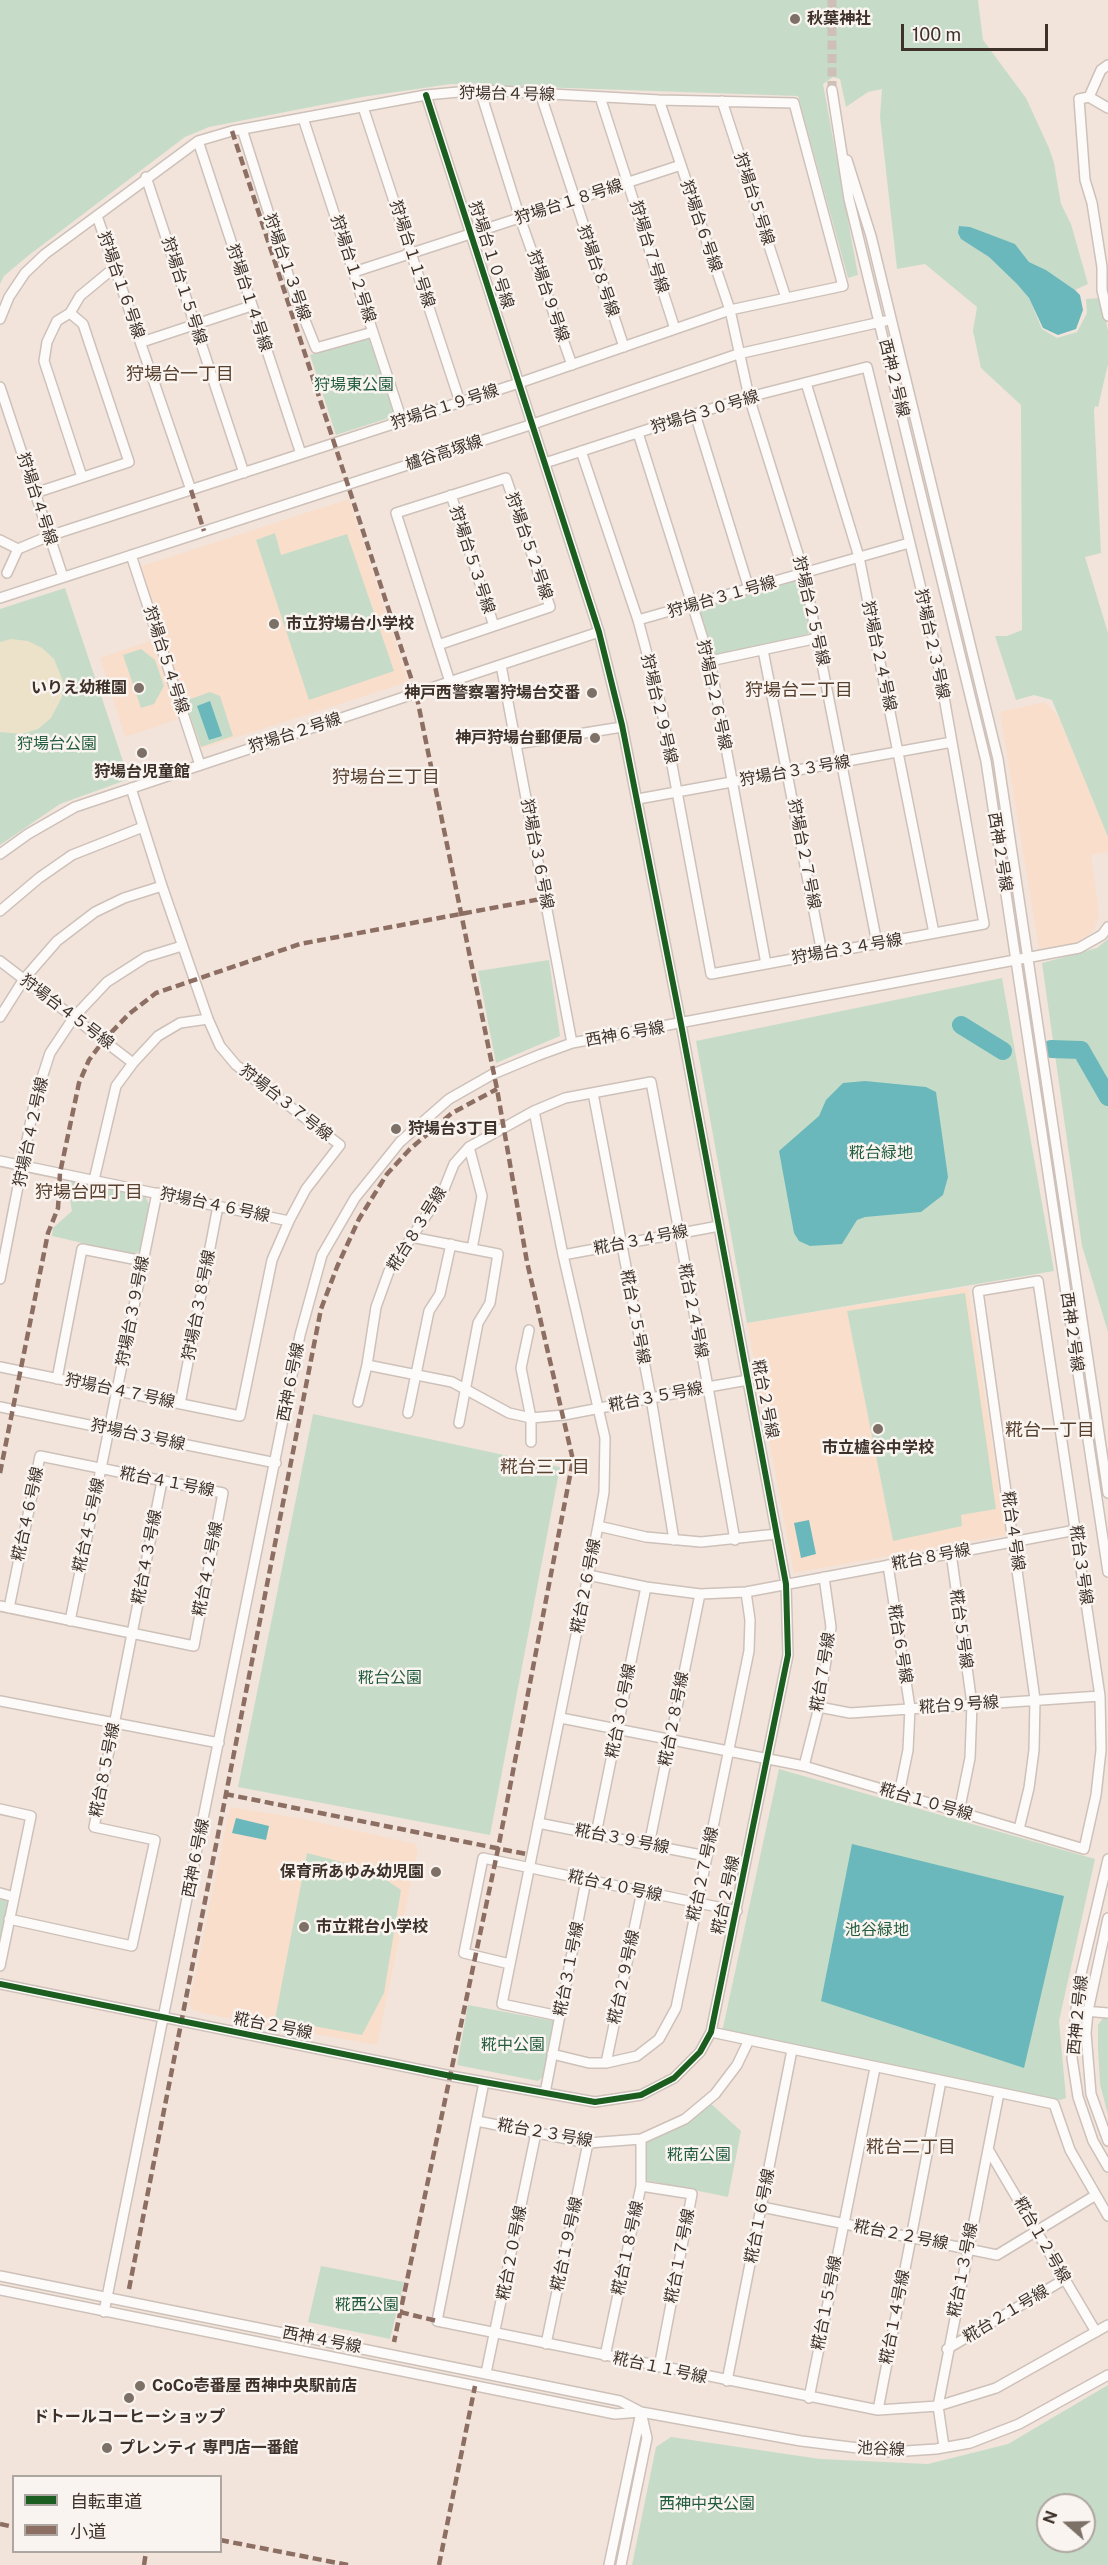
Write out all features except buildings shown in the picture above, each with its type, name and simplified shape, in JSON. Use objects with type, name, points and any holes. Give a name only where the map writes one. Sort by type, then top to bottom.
[{"type":"street","points":[[1089,98],[1101,70],[1108,65]]},
{"type":"street","name":"狩場台４号線","points":[[0,319],[9,297],[25,273],[45,254],[146,177],[198,141],[242,129],[363,106],[426,95],[480,90],[659,100],[794,103],[843,285]]},
{"type":"street","name":"狩場台９号線","points":[[480,90],[520,218],[572,365]]},
{"type":"street","name":"西神２号線","points":[[832,90],[849,199],[986,761],[1108,1572]]},
{"type":"street","name":"狩場台８号線","points":[[540,93],[624,347]]},
{"type":"street","name":"狩場台１０号線","points":[[426,95],[599,632],[622,727]]},
{"type":"street","name":"狩場台７号線","points":[[600,97],[675,329]]},
{"type":"street","points":[[1108,108],[1089,98],[1079,99],[1085,180],[1092,203],[1102,267],[1102,290],[1108,316]]},
{"type":"street","name":"狩場台６号線","points":[[659,100],[730,310],[738,354]]},
{"type":"street","name":"狩場台５号線","points":[[722,101],[786,298]]},
{"type":"street","name":"狩場台１１号線","points":[[363,106],[460,402]]},
{"type":"street","name":"狩場台１２号線","points":[[303,118],[402,421]]},
{"type":"street","name":"狩場台１３号線","points":[[242,129],[294,292],[316,348],[373,332]]},
{"type":"street","name":"狩場台１４号線","points":[[198,141],[301,454]]},
{"type":"street","name":"西神２号線","points":[[841,141],[871,236],[998,759],[1108,1493]]},
{"type":"street","name":"狩場台１８号線","points":[[354,272],[681,165]]},
{"type":"street","name":"狩場台１５号線","points":[[146,177],[244,473]]},
{"type":"street","name":"狩場台１６号線","points":[[97,216],[191,490]]},
{"type":"street","points":[[82,477],[44,361],[47,342],[57,321],[70,313],[80,296],[115,267]]},
{"type":"street","name":"狩場台１９号線","points":[[18,549],[49,536],[519,383],[730,310],[843,285]]},
{"type":"street","points":[[141,342],[251,306]]},
{"type":"street","points":[[35,493],[129,462],[83,324],[70,313]]},
{"type":"street","name":"櫨谷高塚線","points":[[0,598],[533,424],[738,354],[892,320]]},
{"type":"street","name":"狩場台２５号線","points":[[738,354],[749,397],[804,573],[877,943]]},
{"type":"street","name":"狩場台３０号線","points":[[545,463],[749,397],[867,367]]},
{"type":"street","name":"狩場台２３号線","points":[[867,367],[935,646],[984,924]]},
{"type":"street","name":"狩場台２４号線","points":[[806,383],[858,558],[934,933]]},
{"type":"street","name":"狩場台４号線","points":[[0,387],[63,577]]},
{"type":"street","points":[[695,414],[749,589]]},
{"type":"street","name":"狩場台２６号線","points":[[638,433],[710,662],[766,964]]},
{"type":"street","name":"狩場台２９号線","points":[[581,451],[638,620],[660,706],[711,974]]},
{"type":"street","name":"狩場台５２号線","points":[[438,645],[550,607],[506,478],[396,513],[438,645],[450,682]]},
{"type":"street","name":"狩場台５３号線","points":[[451,495],[494,626]]},
{"type":"street","points":[[0,540],[18,549],[7,573]]},
{"type":"street","name":"狩場台３１号線","points":[[638,620],[909,543]]},
{"type":"street","name":"狩場台５４号線","points":[[131,555],[200,765]]},
{"type":"street","name":"狩場台２号線","points":[[0,854],[28,834],[75,807],[599,632]]},
{"type":"street","points":[[710,662],[818,638]]},
{"type":"street","name":"狩場台２７号線","points":[[763,650],[822,953]]},
{"type":"street","name":"狩場台３６号線","points":[[501,665],[572,1043]]},
{"type":"street","points":[[516,744],[622,727]]},
{"type":"street","name":"糀台２号線","points":[[0,1984],[484,2082],[595,2102],[641,2095],[674,2078],[700,2052],[711,2032],[788,1655],[786,1584],[638,799],[622,727]]},
{"type":"street","name":"狩場台３３号線","points":[[638,799],[952,742]]},
{"type":"street","name":"狩場台３７号線","points":[[131,788],[182,946],[220,1046],[236,1065],[340,1145],[306,1189],[272,1260],[240,1416]]},
{"type":"street","points":[[0,911],[39,878],[72,855],[143,826]]},
{"type":"street","points":[[0,1017],[24,979],[57,941],[95,912],[124,898],[162,886]]},
{"type":"street","name":"狩場台３４号線","points":[[711,974],[984,924]]},
{"type":"street","name":"西神６号線","points":[[104,2312],[300,1335],[322,1255],[355,1198],[400,1142],[449,1099],[493,1074],[572,1043],[1079,948],[1102,935],[1108,927]]},
{"type":"street","name":"狩場台４２号線","points":[[0,1279],[35,1098],[50,1053],[74,1017],[107,982],[147,957],[182,946]]},
{"type":"street","name":"狩場台４５号線","points":[[0,961],[133,1063]]},
{"type":"street","points":[[94,1180],[116,1086],[158,1036],[180,1023],[208,1019]]},
{"type":"street","name":"糀台８３号線","points":[[358,1402],[367,1365],[376,1307],[389,1271],[444,1189],[454,1164],[469,1147],[503,1126],[565,1098],[651,1082]]},
{"type":"street","name":"糀台２４号線","points":[[651,1082],[735,1540]]},
{"type":"street","name":"糀台２５号線","points":[[593,1093],[651,1398],[674,1540]]},
{"type":"street","name":"糀台２６号線","points":[[534,1111],[563,1256],[605,1438],[605,1470],[598,1526],[502,2004],[559,2016]]},
{"type":"street","points":[[469,1147],[482,1196],[472,1249]]},
{"type":"street","name":"狩場台４６号線","points":[[0,1161],[289,1221]]},
{"type":"street","name":"狩場台３９号線","points":[[109,1429],[157,1193]]},
{"type":"street","name":"狩場台３８号線","points":[[180,1404],[218,1206]]},
{"type":"street","name":"糀台３４号線","points":[[563,1256],[719,1226]]},
{"type":"street","points":[[411,1237],[498,1254],[490,1303],[478,1323],[459,1423]]},
{"type":"street","points":[[408,1413],[429,1311],[440,1294],[451,1244]]},
{"type":"street","points":[[57,1378],[82,1249],[143,1261]]},
{"type":"street","name":"糀台３号線","points":[[1038,1281],[1100,1696],[1101,1750],[1096,1795],[1084,1849]]},
{"type":"street","name":"糀台４号線","points":[[1018,1829],[1029,1788],[1034,1750],[1035,1699],[1015,1541],[978,1291],[1038,1281]]},
{"type":"street","points":[[529,1330],[521,1368],[531,1418],[531,1442]]},
{"type":"street","points":[[367,1365],[452,1382],[509,1413],[531,1418]]},
{"type":"street","name":"狩場台４７号線","points":[[0,1367],[240,1416]]},
{"type":"street","name":"糀台３５号線","points":[[531,1418],[564,1415],[747,1380]]},
{"type":"street","name":"狩場台３号線","points":[[0,1407],[276,1463]]},
{"type":"street","name":"糀台４５号線","points":[[70,1620],[109,1429]]},
{"type":"street","name":"糀台４１号線","points":[[40,1456],[223,1493]]},
{"type":"street","name":"糀台４６号線","points":[[4,1607],[40,1456]]},
{"type":"street","name":"糀台４３号線","points":[[132,1633],[162,1481]]},
{"type":"street","name":"糀台４２号線","points":[[132,1633],[194,1646],[223,1493]]},
{"type":"street","points":[[598,1526],[674,1540],[701,1542],[777,1534]]},
{"type":"street","name":"糀台８号線","points":[[588,1575],[646,1587],[700,1594],[746,1592],[1076,1530]]},
{"type":"street","name":"糀台５号線","points":[[951,1553],[972,1704],[970,1758],[959,1812]]},
{"type":"street","name":"糀台６号線","points":[[888,1565],[910,1708],[908,1750],[899,1794]]},
{"type":"street","name":"糀台７号線","points":[[804,1766],[819,1707],[831,1627],[824,1577]]},
{"type":"street","name":"糀台３０号線","points":[[596,1834],[646,1587]]},
{"type":"street","name":"糀台２７号線","points":[[552,2054],[589,2063],[606,2063],[637,2056],[659,2038],[676,2008],[749,1651],[750,1620],[746,1592]]},
{"type":"street","name":"糀台２８号線","points":[[649,1845],[700,1594]]},
{"type":"street","points":[[4,1607],[132,1633]]},
{"type":"street","name":"糀台８５号線","points":[[9,1919],[132,1946],[155,1840],[94,1827],[132,1633]]},
{"type":"street","name":"糀台９号線","points":[[819,1707],[850,1713],[1100,1696]]},
{"type":"street","points":[[0,1701],[219,1743]]},
{"type":"street","name":"糀台１０号線","points":[[561,1718],[804,1766],[1084,1849]]},
{"type":"street","points":[[0,1809],[31,1816],[0,1966]]},
{"type":"street","name":"糀台３９号線","points":[[538,1823],[706,1856]]},
{"type":"street","name":"糀台４０号線","points":[[510,1964],[464,1953],[483,1858],[737,1911]]},
{"type":"street","name":"西神２号線","points":[[1108,1859],[1078,1987],[1072,2058],[1078,2097],[1093,2140],[1108,2167]]},
{"type":"street","name":"糀台３１号線","points":[[545,2093],[586,1880]]},
{"type":"street","name":"糀台２９号線","points":[[606,2063],[642,1891]]},
{"type":"street","points":[[0,1893],[14,1897]]},
{"type":"street","name":"西神２号線","points":[[1108,1918],[1088,2011],[1087,2060],[1092,2094],[1108,2141]]},
{"type":"street","points":[[1075,2010],[1108,2013]]},
{"type":"street","points":[[711,2032],[1054,2104],[1071,2150],[1108,2216]]},
{"type":"street","name":"糀台２３号線","points":[[477,2121],[588,2144],[641,2139],[685,2119],[714,2094],[738,2065],[749,2040]]},
{"type":"street","name":"糀台１６号線","points":[[727,2381],[792,2050]]},
{"type":"street","name":"糀台１５号線","points":[[809,2398],[875,2068]]},
{"type":"street","name":"糀台１４号線","points":[[878,2410],[941,2081]]},
{"type":"street","name":"糀台１１号線","points":[[484,2082],[437,2320],[809,2398],[878,2410],[938,2406],[996,2388],[1108,2325]]},
{"type":"street","name":"糀台１３号線","points":[[944,2448],[938,2406],[947,2349],[999,2093]]},
{"type":"street","name":"糀台２０号線","points":[[486,2373],[536,2133]]},
{"type":"street","name":"糀台１８号線","points":[[605,2356],[641,2186],[641,2139]]},
{"type":"street","name":"糀台１９号線","points":[[546,2344],[588,2144]]},
{"type":"street","name":"糀台１２号線","points":[[988,2149],[1096,2332]]},
{"type":"street","name":"糀台１７号線","points":[[641,2186],[692,2194],[659,2367]]},
{"type":"street","name":"糀台２２号線","points":[[762,2207],[997,2255],[1096,2195]]},
{"type":"street","name":"西神４号線","points":[[0,2276],[620,2401],[641,2412]]},
{"type":"street","name":"糀台２１号線","points":[[947,2349],[1065,2279]]},
{"type":"street","name":"西神４号線","points":[[0,2292],[615,2414],[641,2412]]},
{"type":"street","name":"池谷線","points":[[641,2412],[801,2441],[891,2452],[944,2448],[970,2443],[1019,2424],[1108,2375]]},
{"type":"street","points":[[609,2565],[641,2412]]},
{"type":"street","points":[[621,2565],[648,2438],[641,2412]]},
{"type":"shaded area","name":"市立狩場台小学校","points":[[349,499],[408,682],[200,749],[139,567]]},
{"type":"shaded area","name":"いりえ幼稚園","points":[[153,640],[178,719],[125,737],[100,658]]},
{"type":"shaded area","points":[[1045,702],[1059,717],[1108,837],[1108,852],[1091,855],[1099,914],[1094,930],[1076,943],[1039,949],[1000,712]]},
{"type":"shaded area","name":"市立櫨谷中学校","points":[[968,1287],[1006,1535],[794,1573],[747,1323]]},
{"type":"shaded area","name":"市立糀台小学校","points":[[230,1807],[304,1819],[416,1844],[418,1849],[377,2045],[194,2011],[189,2005]]},
{"type":"green space","points":[[0,0],[978,0],[983,40],[1026,98],[1049,148],[1061,204],[1071,224],[1088,284],[1075,290],[1046,270],[1029,262],[1015,244],[959,226],[959,233],[962,239],[989,257],[1017,284],[1029,298],[1042,329],[1057,338],[1077,332],[1087,313],[1086,299],[1101,298],[1108,331],[1108,364],[1098,407],[1095,406],[1094,411],[1101,553],[1085,557],[1108,633],[1108,837],[1052,700],[1034,695],[1016,700],[995,636],[1007,636],[1022,630],[1021,405],[981,368],[973,331],[977,307],[925,264],[897,269],[880,117],[882,89],[868,92],[846,107],[840,79],[833,77],[823,84],[858,275],[848,278],[798,96],[451,84],[362,97],[209,127],[185,137],[29,255],[4,276],[0,284]]},
{"type":"green space","name":"狩場東公園","points":[[372,335],[398,415],[336,435],[310,355]]},
{"type":"green space","points":[[275,533],[281,555],[347,534],[394,671],[309,700],[256,540]]},
{"type":"green space","points":[[796,581],[801,583],[811,628],[808,634],[716,655],[710,652],[700,612],[702,608]]},
{"type":"green space","name":"狩場台公園","points":[[65,588],[129,779],[60,804],[0,845],[0,609]]},
{"type":"green space","points":[[141,649],[155,660],[164,686],[154,704],[141,708],[123,655]]},
{"type":"green space","points":[[210,692],[220,696],[233,736],[201,747],[185,701]]},
{"type":"green space","points":[[1108,939],[1108,1332],[1082,1246],[1042,963],[1097,948]]},
{"type":"green space","points":[[549,960],[560,1036],[496,1063],[478,971]]},
{"type":"green space","name":"糀台緑地","points":[[1002,978],[1054,1271],[747,1323],[696,1041]]},
{"type":"green space","points":[[66,1178],[144,1194],[149,1204],[140,1250],[135,1255],[52,1236],[53,1228],[72,1211]]},
{"type":"green space","points":[[965,1293],[996,1509],[961,1515],[962,1526],[893,1541],[847,1311]]},
{"type":"green space","name":"糀台公園","points":[[313,1414],[560,1467],[490,1835],[238,1787]]},
{"type":"green space","name":"池谷緑地","points":[[779,1769],[1095,1859],[1059,2021],[1066,2098],[1060,2100],[722,2032]]},
{"type":"green space","points":[[307,1853],[372,1870],[401,1890],[384,1993],[362,2035],[275,2019]]},
{"type":"green space","points":[[0,1895],[9,1898],[0,1941]]},
{"type":"green space","name":"糀中公園","points":[[468,2005],[554,2021],[543,2077],[538,2081],[457,2065]]},
{"type":"green space","points":[[1108,2017],[1108,2115],[1100,2084],[1098,2025],[1103,2018]]},
{"type":"green space","name":"糀南公園","points":[[709,2102],[741,2131],[728,2197],[645,2180],[644,2142]]},
{"type":"green space","name":"糀西公園","points":[[321,2266],[404,2282],[390,2339],[308,2322]]},
{"type":"green space","name":"西神中央公園","points":[[1108,2385],[1108,2565],[632,2565],[656,2447],[671,2437],[820,2459],[928,2464],[1008,2444]]},
{"type":"sand","points":[[11,639],[28,641],[42,648],[54,659],[63,681],[62,697],[51,718],[38,729],[22,734],[0,732],[0,642]]},
{"type":"water","points":[[959,226],[970,227],[1015,244],[1029,262],[1046,270],[1075,290],[1080,295],[1083,310],[1076,329],[1058,335],[1043,328],[1029,298],[989,257],[961,239],[958,233]]},
{"type":"water","points":[[210,701],[222,736],[209,740],[197,706]]},
{"type":"water","points":[[865,1081],[926,1087],[936,1092],[948,1177],[943,1195],[921,1212],[865,1217],[857,1220],[842,1244],[810,1246],[799,1241],[794,1233],[779,1151],[819,1116],[826,1100],[843,1083]]},
{"type":"water","points":[[809,1520],[816,1554],[801,1558],[794,1523]]},
{"type":"water","points":[[236,1818],[269,1826],[266,1840],[232,1833]]},
{"type":"water","points":[[852,1844],[1064,1896],[1024,2068],[821,2001]]},
{"type":"waterway","points":[[961,1025],[1003,1051]]},
{"type":"waterway","points":[[1051,1049],[1081,1050],[1108,1097]]},
{"type":"tunnel","points":[[832,0],[832,90]]},
{"type":"marked path","points":[[232,131],[416,693],[497,1089],[527,1262],[573,1460],[498,1849],[394,2342]]},
{"type":"marked path","points":[[191,490],[204,531]]},
{"type":"marked path","points":[[0,1473],[48,1233],[58,1208],[60,1173],[79,1083],[89,1060],[104,1040],[129,1014],[156,993],[300,944],[546,898]]},
{"type":"marked path","points":[[129,2289],[321,1309],[359,1219],[387,1174],[410,1149],[452,1113],[497,1089]]},
{"type":"marked path","points":[[225,1794],[526,1854]]},
{"type":"marked path","points":[[400,2312],[437,2321]]},
{"type":"marked path","points":[[439,2565],[475,2386]]},
{"type":"marked path","points":[[0,2524],[12,2527]]},
{"type":"marked path","points":[[222,2540],[348,2565]]},
{"type":"marked path","points":[[144,2565],[146,2553]]},
{"type":"cycle path","points":[[0,1984],[451,2076],[595,2102],[641,2095],[674,2078],[700,2052],[711,2032],[788,1655],[786,1584],[681,1024],[622,725],[599,632],[426,95]]},
{"type":"place","name":"秋葉神社","points":[[795,19]]},
{"type":"place","name":"市立狩場台小学校","points":[[274,624]]},
{"type":"place","name":"いりえ幼稚園","points":[[139,688]]},
{"type":"place","name":"神戸西警察署狩場台交番","points":[[592,693]]},
{"type":"place","name":"神戸狩場台郵便局","points":[[595,738]]},
{"type":"place","name":"狩場台児童館","points":[[142,753]]},
{"type":"place","name":"狩場台3丁目","points":[[396,1129]]},
{"type":"place","name":"市立櫨谷中学校","points":[[878,1429]]},
{"type":"place","name":"保育所あゆみ幼児園","points":[[436,1872]]},
{"type":"place","name":"市立糀台小学校","points":[[304,1927]]},
{"type":"place","name":"CoCo壱番屋 西神中央駅前店","points":[[140,2386]]},
{"type":"place","name":"ドトールコーヒーショップ","points":[[129,2398]]},
{"type":"place","name":"プレンティ 専門店一番館","points":[[107,2448]]},
{"type":"district","name":"狩場台一丁目","points":[[180,374]]},
{"type":"district","name":"狩場台二丁目","points":[[799,690]]},
{"type":"district","name":"狩場台三丁目","points":[[386,777]]},
{"type":"district","name":"狩場台四丁目","points":[[89,1192]]},
{"type":"district","name":"糀台一丁目","points":[[1050,1430]]},
{"type":"district","name":"糀台三丁目","points":[[545,1467]]},
{"type":"district","name":"糀台二丁目","points":[[911,2147]]}]
